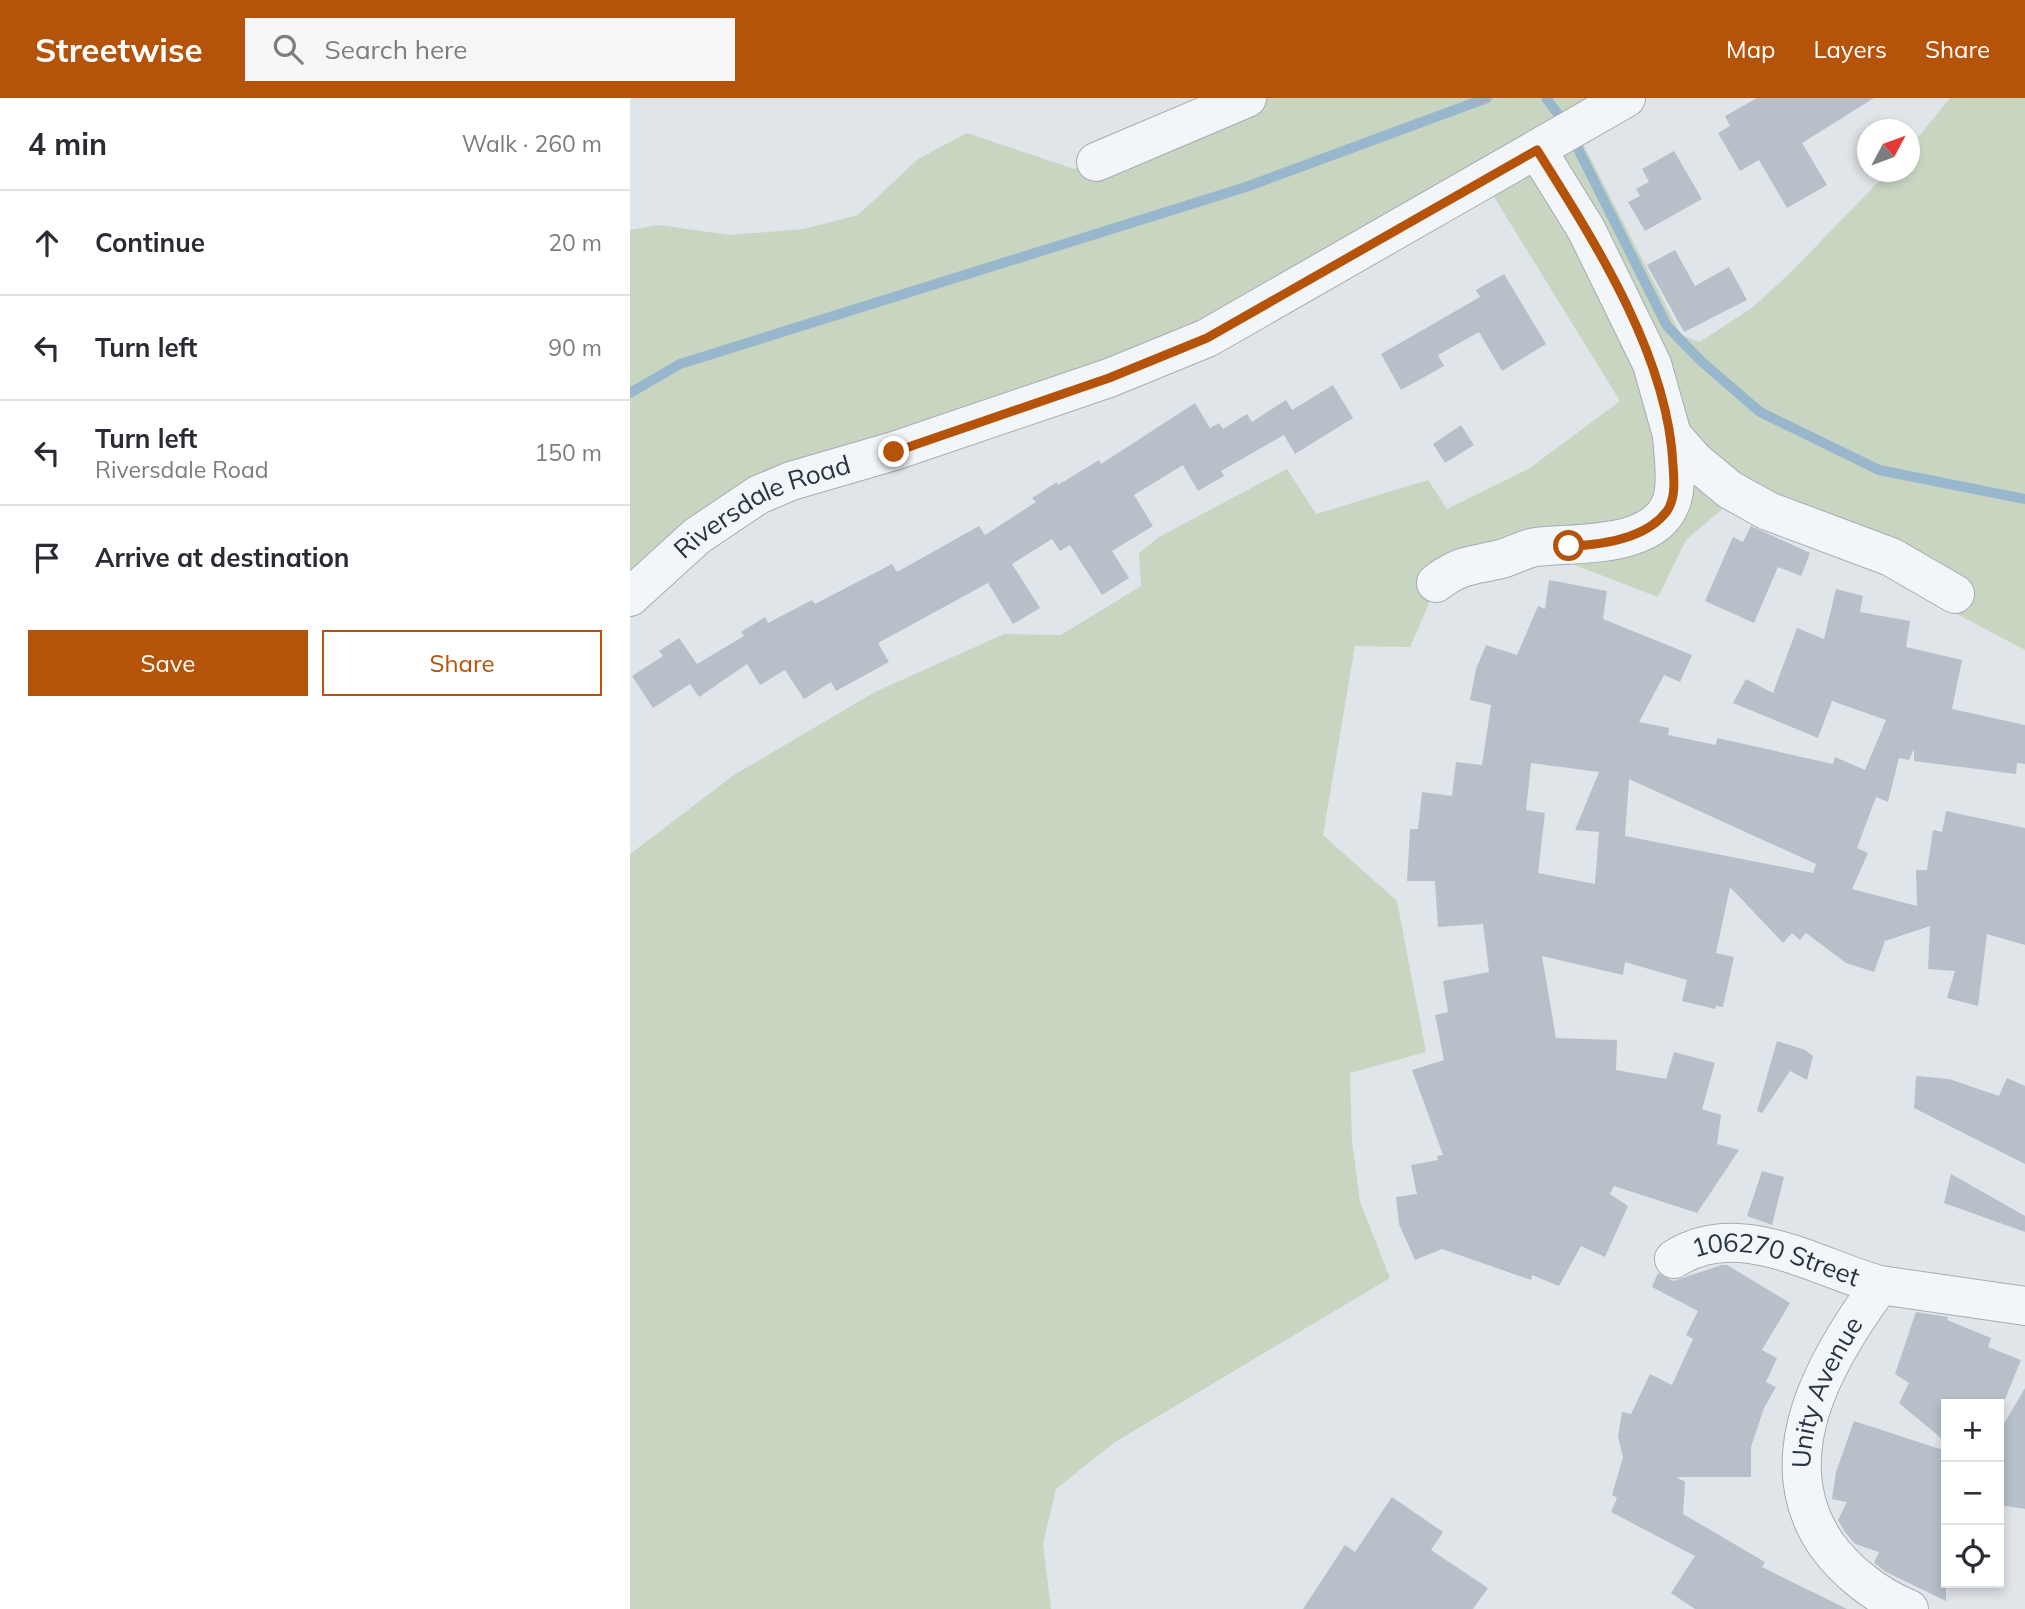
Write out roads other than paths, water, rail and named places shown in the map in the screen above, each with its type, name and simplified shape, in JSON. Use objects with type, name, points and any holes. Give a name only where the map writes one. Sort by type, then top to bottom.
[{"type":"street","points":[[1096,162],[1247,98]]},
{"type":"street","name":"Riversdale Road","points":[[630,597],[697,536],[758,495],[791,481],[894,452],[1109,378],[1207,338],[1626,98]]},
{"type":"street","points":[[1436,583],[1466,564],[1502,559],[1539,547],[1590,546],[1620,539],[1659,519],[1671,502],[1672,435],[1653,364],[1586,229],[1537,150]]},
{"type":"street","points":[[1672,435],[1694,460],[1730,491],[1826,535],[1891,557],[1955,594]]},
{"type":"street","name":"106270 Street","points":[[1674,1259],[1693,1247],[1713,1242],[1751,1243],[1880,1285]]},
{"type":"street","points":[[1880,1285],[2025,1306]]},
{"type":"street","name":"Unity Avenue","points":[[1880,1285],[1845,1333],[1807,1418],[1801,1479],[1813,1520],[1839,1560],[1880,1593],[1909,1609]]},
{"type":"waterway","points":[[630,393],[680,364],[1246,187],[1487,98]]},
{"type":"waterway","points":[[1546,98],[1558,114]]},
{"type":"waterway","points":[[1576,145],[1667,326],[1701,361],[1760,412],[1879,470],[2025,499]]}]
